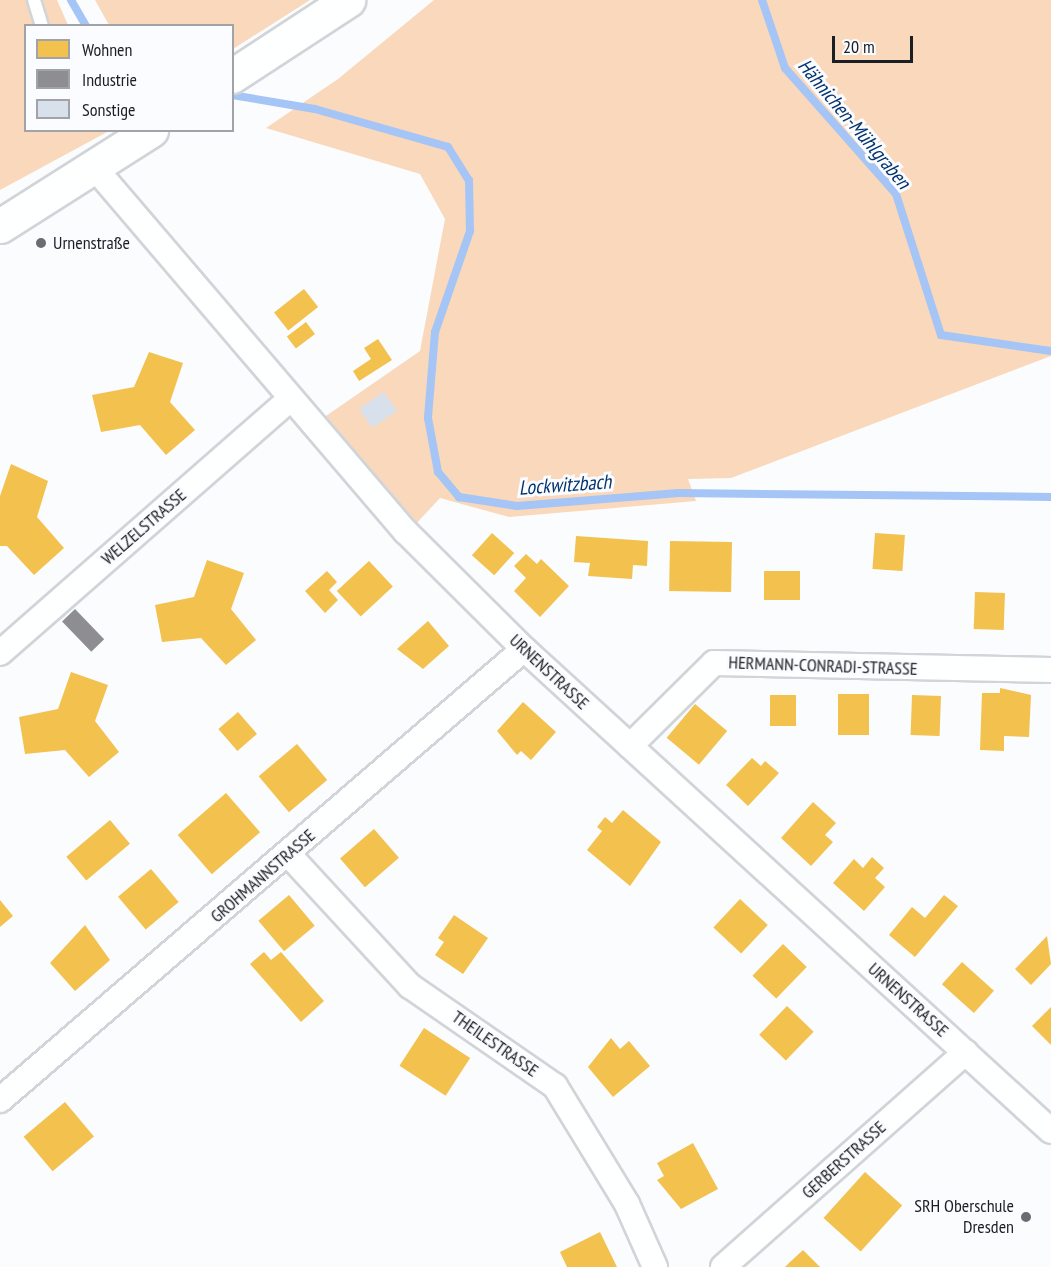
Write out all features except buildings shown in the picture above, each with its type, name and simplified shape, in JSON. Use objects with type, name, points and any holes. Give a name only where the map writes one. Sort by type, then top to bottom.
[{"type":"main road","points":[[234,75],[348,0]]},
{"type":"main road","points":[[0,226],[94,167],[140,134]]},
{"type":"street","name":"URNENSTRASSE","points":[[94,167],[288,401],[406,532],[524,650],[1051,1131]]},
{"type":"street","name":"WELZELSTRASSE","points":[[0,653],[288,401]]},
{"type":"street","name":"GROHMANNSTRASSE","points":[[0,1100],[289,855],[524,650]]},
{"type":"street","name":"HERMANN-CONRADI-STRASSE","points":[[630,746],[714,663],[1051,670]]},
{"type":"street","name":"THEILESTRASSE","points":[[289,855],[410,986],[555,1086],[627,1204],[655,1267]]},
{"type":"street","name":"GERBERSTRASSE","points":[[723,1267],[966,1052]]},
{"type":"lane","points":[[34,0],[41,24]]},
{"type":"shaded area","points":[[0,0],[57,0],[68,24],[24,24],[24,132],[107,132],[0,190]]},
{"type":"shaded area","points":[[95,0],[310,0],[234,48],[234,24],[108,24]]},
{"type":"shaded area","points":[[434,0],[1051,0],[1051,356],[731,478],[688,479],[696,501],[509,517],[440,498],[414,526],[323,418],[420,351],[445,219],[420,174],[266,128],[338,79]]},
{"type":"waterway","name":"Lockwitzbach","points":[[71,0],[85,24]]},
{"type":"waterway","name":"Hähnichen-Mühlgraben","points":[[762,0],[785,68],[896,194],[941,335],[1051,351]]},
{"type":"waterway","name":"Lockwitzbach","points":[[234,95],[315,109],[448,147],[469,180],[470,231],[435,332],[428,418],[438,472],[459,497],[517,506],[678,493],[1051,497]]},
{"type":"place","name":"Urnenstraße","points":[[41,243]]},
{"type":"place","name":"SRH Oberschule Dresden","points":[[1026,1217]]}]
